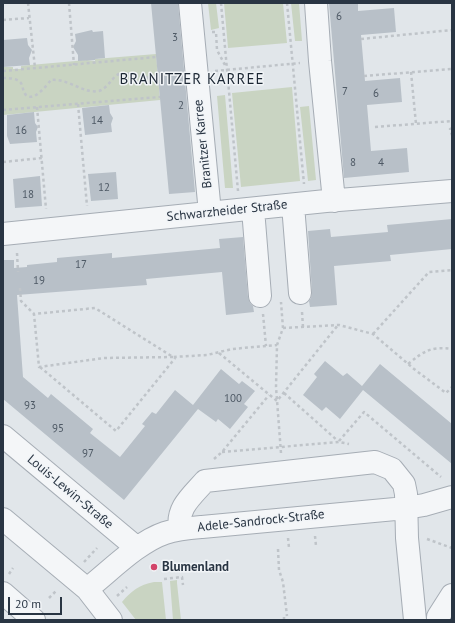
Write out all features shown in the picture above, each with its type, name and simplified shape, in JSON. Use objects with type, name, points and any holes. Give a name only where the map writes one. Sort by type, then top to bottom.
[{"type":"street","name":"Branitzer Karree","points":[[190,3],[210,213]]},
{"type":"street","points":[[316,3],[320,61],[334,201]]},
{"type":"street","name":"Schwarzheider Straße","points":[[10,242],[210,213],[452,191]]},
{"type":"street","points":[[299,204],[300,293]]},
{"type":"street","points":[[253,209],[261,302]]},
{"type":"street","name":"Louis-Lewin-Straße","points":[[3,436],[137,548]]},
{"type":"street","points":[[180,529],[178,521],[183,505],[205,481],[375,462],[392,469],[404,484],[406,494],[407,538],[415,620]]},
{"type":"street","name":"Adele-Sandrock-Straße","points":[[87,589],[137,548],[153,538],[180,529],[406,508],[424,505],[452,497]]},
{"type":"street","points":[[3,519],[87,589],[111,620]]},
{"type":"street","points":[[3,592],[34,620]]},
{"type":"street","points":[[438,620],[452,595]]},
{"type":"path","points":[[28,3],[35,68]]},
{"type":"path","points":[[69,3],[74,65]]},
{"type":"path","points":[[221,3],[237,187]]},
{"type":"path","points":[[288,3],[293,63],[299,204]]},
{"type":"path","points":[[3,20],[30,18]]},
{"type":"path","points":[[361,39],[452,30]]},
{"type":"path","points":[[3,71],[156,57]]},
{"type":"path","points":[[219,70],[300,63]]},
{"type":"path","points":[[364,76],[452,69]]},
{"type":"path","points":[[411,72],[416,124]]},
{"type":"path","points":[[3,78],[17,80],[21,84],[25,94],[32,97],[39,93],[51,80],[65,81],[83,89],[99,90],[107,86],[117,75],[122,73],[153,79]]},
{"type":"path","points":[[3,110],[160,97]]},
{"type":"path","points":[[78,104],[87,206]]},
{"type":"path","points":[[37,107],[46,210]]},
{"type":"path","points":[[375,127],[452,121]]},
{"type":"path","points":[[452,128],[450,128],[452,135]]},
{"type":"path","points":[[3,162],[42,158]]},
{"type":"path","points":[[10,242],[18,272]]},
{"type":"path","points":[[373,334],[429,272],[452,270]]},
{"type":"path","points":[[20,288],[21,300],[34,314],[40,367],[116,430],[174,357]]},
{"type":"path","points":[[261,302],[266,346]]},
{"type":"path","points":[[34,314],[95,308],[174,357]]},
{"type":"path","points":[[282,309],[283,328],[277,345],[276,387],[282,473]]},
{"type":"path","points":[[277,401],[338,325]]},
{"type":"path","points":[[283,328],[338,325],[373,334],[408,364],[446,393],[452,387]]},
{"type":"path","points":[[40,367],[104,358],[207,355],[232,349],[277,345]]},
{"type":"path","points":[[408,364],[422,352],[440,347],[452,349]]},
{"type":"path","points":[[219,352],[277,401]]},
{"type":"path","points":[[284,393],[339,442]]},
{"type":"path","points":[[269,395],[222,452],[339,442],[364,412],[441,478]]},
{"type":"path","points":[[407,538],[422,538],[452,548]]},
{"type":"path","points":[[278,549],[279,570],[283,582],[285,618]]},
{"type":"path","points":[[164,579],[182,577],[182,585]]},
{"type":"green space","points":[[208,3],[216,3],[219,28],[211,30]]},
{"type":"green space","points":[[224,3],[283,3],[287,43],[228,48]]},
{"type":"green space","points":[[291,3],[299,3],[302,41],[295,41]]},
{"type":"green space","points":[[156,54],[160,100],[3,115],[3,67],[21,69],[21,66],[30,65],[87,60],[95,61],[95,59]]},
{"type":"green space","points":[[292,87],[300,181],[241,187],[232,93]]},
{"type":"green space","points":[[225,95],[233,188],[225,188],[217,96]]},
{"type":"green space","points":[[309,106],[316,180],[308,181],[300,107]]},
{"type":"green space","points":[[177,580],[181,620],[173,620],[170,581]]},
{"type":"green space","points":[[154,582],[162,582],[166,620],[136,620],[122,602],[136,589]]},
{"type":"building","points":[[151,3],[178,3],[195,192],[169,194]]},
{"type":"building","points":[[329,3],[358,3],[358,11],[394,8],[396,32],[361,35],[365,81],[400,78],[402,102],[367,105],[371,151],[407,148],[409,172],[344,178]]},
{"type":"building","points":[[92,30],[93,32],[103,31],[105,58],[78,61],[78,55],[73,47],[76,41],[75,34]]},
{"type":"building","points":[[27,38],[28,45],[32,50],[29,58],[30,65],[3,67],[3,40]]},
{"type":"building","points":[[109,105],[110,113],[113,118],[111,124],[112,132],[85,135],[82,108]]},
{"type":"building","points":[[34,112],[35,123],[38,127],[36,132],[37,142],[10,144],[7,136],[7,115]]},
{"type":"building","points":[[116,172],[118,199],[91,201],[88,174]]},
{"type":"building","points":[[40,176],[42,206],[15,208],[13,179]]},
{"type":"building","points":[[452,219],[452,249],[390,255],[391,261],[334,266],[337,305],[310,307],[309,301],[312,292],[308,231],[330,229],[331,237],[388,232],[387,225]]},
{"type":"building","points":[[243,237],[248,297],[253,306],[254,312],[226,315],[222,272],[146,279],[147,285],[17,295],[23,377],[48,398],[51,394],[93,429],[90,433],[120,457],[145,426],[142,424],[152,412],[156,414],[175,390],[193,405],[221,369],[239,384],[242,381],[255,391],[244,404],[248,407],[230,429],[218,419],[216,422],[198,409],[124,500],[3,399],[3,260],[14,260],[14,268],[27,267],[27,265],[57,262],[57,258],[112,253],[112,258],[220,248],[219,239]]},
{"type":"building","points":[[325,361],[343,376],[347,373],[362,386],[380,364],[452,424],[452,464],[363,390],[340,419],[326,407],[322,411],[303,395],[317,377],[314,374]]},
{"type":"place","name":"Blumenland","points":[[154,567]]},
{"type":"district","name":"BRANITZER KARREE","points":[[192,80]]}]
